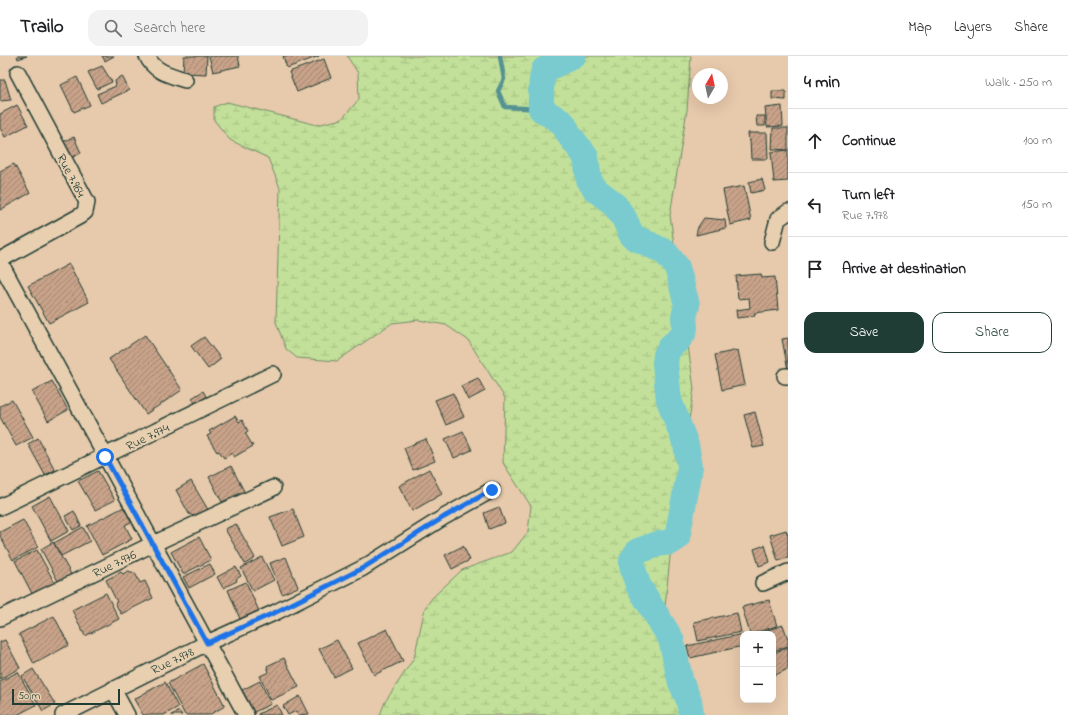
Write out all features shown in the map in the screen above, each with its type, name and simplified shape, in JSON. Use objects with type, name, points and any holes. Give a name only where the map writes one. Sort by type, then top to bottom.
[{"type":"street","points":[[147,56],[150,63],[163,73],[185,80]]},
{"type":"street","name":"Rue 7.964","points":[[0,261],[80,216],[85,212],[87,202],[18,73]]},
{"type":"street","points":[[772,242],[778,219],[788,212]]},
{"type":"street","points":[[0,261],[246,715]]},
{"type":"street","name":"Rue 7.974","points":[[0,508],[273,374]]},
{"type":"street","name":"Rue 7.976","points":[[0,618],[272,488]]},
{"type":"street","name":"Rue 7.978","points":[[63,715],[113,689],[207,643],[276,612],[363,568],[444,517],[492,490]]},
{"type":"street","points":[[763,583],[788,572]]},
{"type":"street","points":[[113,689],[127,715]]},
{"type":"green space","points":[[347,56],[691,56],[687,110],[670,215],[694,389],[675,506],[665,607],[679,704],[683,715],[380,715],[385,702],[414,658],[425,608],[432,598],[462,570],[512,552],[528,532],[531,506],[503,463],[505,398],[468,340],[446,325],[419,320],[392,323],[337,361],[297,358],[286,349],[276,322],[280,188],[268,158],[230,140],[214,120],[214,107],[227,102],[317,125],[342,119],[359,99],[358,73]]},
{"type":"building","points":[[17,56],[27,56],[18,59]]},
{"type":"building","points":[[102,56],[114,56],[105,61]]},
{"type":"building","points":[[184,56],[207,56],[206,74],[183,73]]},
{"type":"building","points":[[209,56],[238,56],[240,66],[213,72]]},
{"type":"building","points":[[283,56],[319,56],[287,68]]},
{"type":"building","points":[[324,59],[331,78],[297,92],[289,72]]},
{"type":"building","points":[[102,66],[112,82],[97,89],[88,72]]},
{"type":"building","points":[[122,76],[129,90],[101,103],[97,94],[116,86],[115,81]]},
{"type":"building","points":[[77,77],[90,105],[74,112],[61,85]]},
{"type":"building","points":[[0,80],[5,80],[11,100],[0,101]]},
{"type":"building","points":[[772,91],[786,91],[786,100],[772,99]]},
{"type":"building","points":[[17,105],[28,125],[5,137],[0,128],[0,114]]},
{"type":"building","points":[[782,106],[783,126],[767,127],[765,108]]},
{"type":"building","points":[[756,116],[765,116],[765,126],[757,126]]},
{"type":"building","points":[[773,128],[788,128],[788,150],[772,149]]},
{"type":"building","points":[[748,133],[767,133],[768,159],[751,159]]},
{"type":"building","points":[[74,137],[81,153],[69,159],[62,142]]},
{"type":"building","points":[[788,150],[788,181],[774,182],[771,152]]},
{"type":"building","points":[[14,164],[30,193],[0,210],[0,171]]},
{"type":"building","points":[[762,179],[765,190],[751,193],[749,182]]},
{"type":"building","points":[[744,186],[751,220],[730,225],[723,190]]},
{"type":"building","points":[[704,218],[725,220],[726,228],[696,235],[698,227]]},
{"type":"building","points":[[69,264],[89,302],[49,323],[28,286]]},
{"type":"building","points":[[761,274],[762,278],[775,277],[778,310],[754,313],[755,316],[737,318],[736,310],[750,308],[749,298],[738,299],[736,276]]},
{"type":"building","points":[[145,335],[182,390],[146,414],[109,359]]},
{"type":"building","points":[[204,337],[221,359],[208,369],[191,346]]},
{"type":"building","points":[[788,338],[788,370],[782,339]]},
{"type":"building","points":[[738,350],[745,385],[722,390],[715,355]]},
{"type":"building","points":[[478,378],[485,391],[468,400],[461,386]]},
{"type":"building","points":[[52,381],[68,410],[48,421],[32,392]]},
{"type":"building","points":[[203,391],[210,403],[199,410],[192,398]]},
{"type":"building","points":[[453,393],[464,417],[446,425],[435,400]]},
{"type":"building","points":[[12,400],[33,437],[16,446],[0,417],[0,406]]},
{"type":"building","points":[[755,412],[764,446],[753,448],[744,415]]},
{"type":"building","points":[[235,416],[239,422],[242,420],[248,431],[245,433],[253,446],[234,457],[232,453],[224,458],[219,451],[217,452],[207,436],[211,434],[209,431]]},
{"type":"building","points":[[463,431],[472,450],[454,458],[445,439]]},
{"type":"building","points":[[38,438],[55,470],[45,475],[28,444]]},
{"type":"building","points":[[426,439],[435,461],[413,470],[404,448]]},
{"type":"building","points":[[231,466],[244,491],[222,502],[209,477]]},
{"type":"building","points":[[429,469],[442,494],[412,511],[399,486]]},
{"type":"building","points":[[98,471],[115,500],[95,510],[78,481]]},
{"type":"building","points":[[191,481],[210,513],[200,519],[189,514],[176,490]]},
{"type":"building","points":[[50,496],[69,531],[51,541],[32,506]]},
{"type":"building","points":[[124,507],[131,522],[125,525],[132,539],[102,555],[87,526]]},
{"type":"building","points":[[499,507],[505,523],[489,529],[484,513]]},
{"type":"building","points":[[293,509],[304,537],[282,546],[270,517]]},
{"type":"building","points":[[74,511],[81,526],[73,530],[65,516]]},
{"type":"building","points":[[23,520],[38,547],[13,560],[0,536],[0,532]]},
{"type":"building","points":[[236,524],[255,558],[245,564],[225,529]]},
{"type":"building","points":[[83,527],[90,541],[61,556],[54,543]]},
{"type":"building","points":[[786,530],[788,536],[788,558],[778,561],[770,535]]},
{"type":"building","points":[[199,537],[211,560],[183,574],[171,552]]},
{"type":"building","points":[[53,542],[72,576],[59,583],[41,549]]},
{"type":"building","points":[[765,545],[770,562],[759,566],[754,549]]},
{"type":"building","points":[[463,546],[470,560],[452,569],[445,555]]},
{"type":"building","points":[[37,550],[58,589],[36,601],[15,561]]},
{"type":"building","points":[[262,557],[274,580],[253,591],[241,568]]},
{"type":"building","points":[[286,557],[298,587],[282,594],[270,563]]},
{"type":"building","points":[[210,564],[215,574],[189,588],[183,577]]},
{"type":"building","points":[[236,567],[241,576],[236,579],[237,581],[223,588],[217,577]]},
{"type":"building","points":[[128,571],[135,573],[140,583],[145,581],[153,598],[121,614],[106,580],[121,572],[123,574]]},
{"type":"building","points":[[246,582],[259,611],[240,619],[228,590]]},
{"type":"building","points":[[106,593],[119,619],[85,636],[72,610]]},
{"type":"building","points":[[769,600],[777,626],[760,631],[749,631],[742,607]]},
{"type":"building","points":[[737,613],[741,631],[698,641],[694,622]]},
{"type":"building","points":[[54,616],[69,645],[34,664],[19,634]]},
{"type":"building","points":[[783,625],[788,639],[788,646],[776,650],[776,631],[765,631]]},
{"type":"building","points":[[387,629],[403,661],[374,675],[358,643]]},
{"type":"building","points":[[740,635],[740,647],[690,658],[687,646]]},
{"type":"building","points":[[5,640],[20,668],[0,679],[0,642]]},
{"type":"building","points":[[337,640],[352,668],[334,677],[319,649]]},
{"type":"building","points":[[788,647],[788,669],[776,675],[776,667],[776,652]]},
{"type":"building","points":[[284,658],[299,687],[271,700],[260,676],[269,672],[267,666]]},
{"type":"building","points":[[203,664],[225,706],[209,715],[185,715],[168,683]]},
{"type":"building","points":[[33,669],[55,704],[43,711],[22,676]]},
{"type":"building","points":[[18,672],[36,705],[17,715],[2,715],[0,711],[0,681]]},
{"type":"building","points":[[260,681],[271,704],[254,712],[242,690]]},
{"type":"building","points":[[165,682],[178,707],[164,715],[143,715],[134,699]]},
{"type":"building","points":[[300,696],[309,714],[298,715],[296,711],[288,715],[283,706]]},
{"type":"building","points":[[277,705],[282,715],[258,715],[258,714]]},
{"type":"building","points":[[179,711],[182,715],[171,715]]},
{"type":"waterway","points":[[500,56],[504,79],[498,91],[505,107],[541,109]]},
{"type":"waterway","points":[[573,56],[544,70],[541,84],[541,109],[563,123],[570,136],[586,157],[589,180],[596,190],[613,203],[624,218],[632,236],[665,252],[677,267],[687,305],[684,317],[685,328],[683,334],[670,347],[666,355],[665,364],[669,400],[686,445],[690,466],[677,538],[671,542],[658,544],[638,551],[632,560],[632,566],[638,585],[671,639],[681,683],[689,700],[691,715]]},
{"type":"route","points":[[105,457],[207,643],[276,612],[363,568],[444,517],[492,490]]}]
